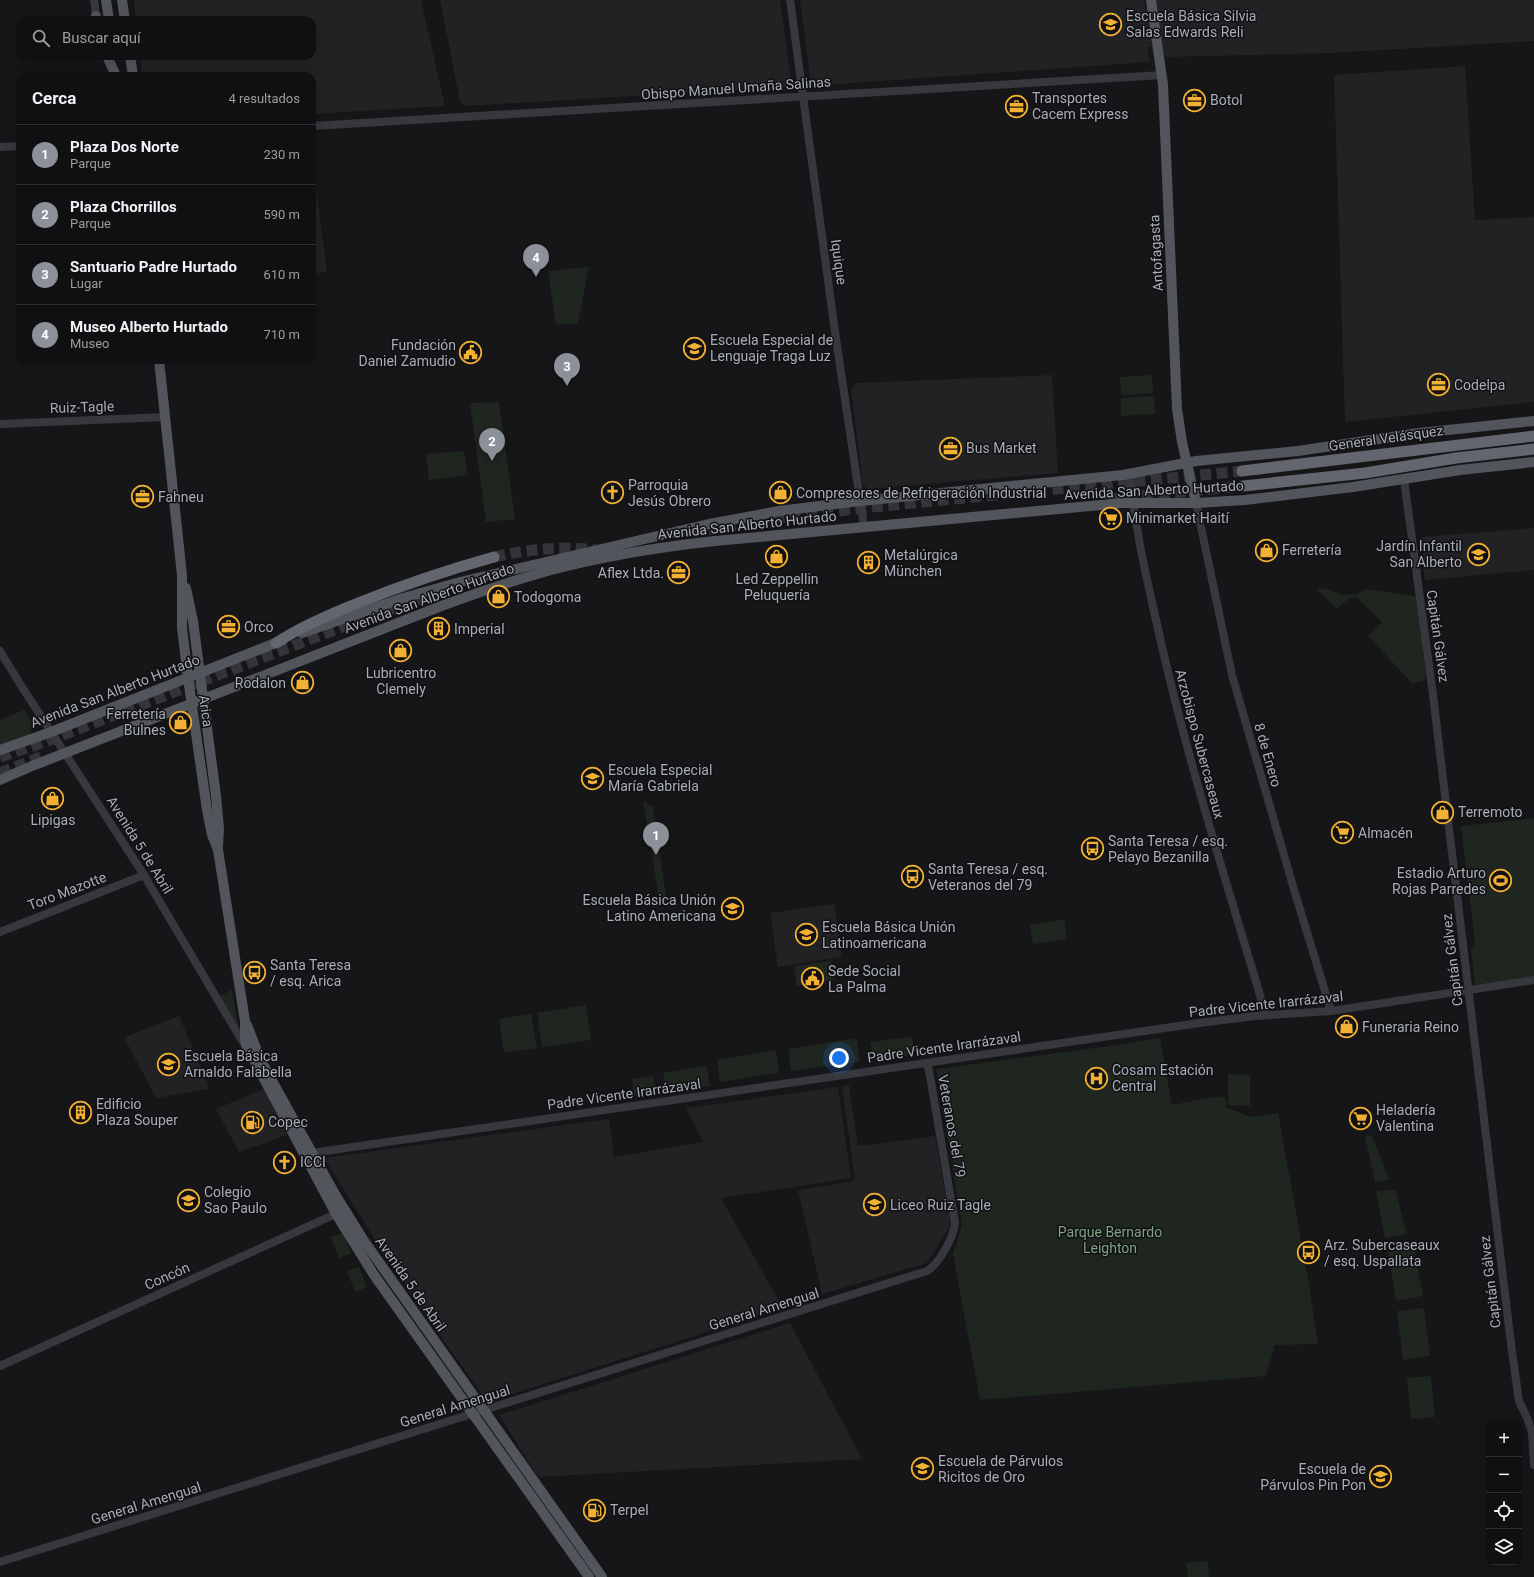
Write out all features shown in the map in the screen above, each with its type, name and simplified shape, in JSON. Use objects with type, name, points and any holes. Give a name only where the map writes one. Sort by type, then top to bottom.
[{"type":"highway","name":"General Velásquez","points":[[1242,471],[1534,436]]},
{"type":"highway","points":[[1243,486],[1365,473],[1456,458],[1534,449]]},
{"type":"highway","points":[[276,642],[310,623],[394,588],[424,577],[494,557]]},
{"type":"main road","points":[[106,0],[108,16]]},
{"type":"main road","points":[[122,0],[124,16]]},
{"type":"main road","points":[[128,0],[129,16]]},
{"type":"main road","name":"Antofagasta","points":[[1151,0],[1162,75],[1176,396],[1182,442],[1196,503]]},
{"type":"main road","points":[[109,60],[115,72]]},
{"type":"main road","points":[[115,60],[116,72]]},
{"type":"main road","points":[[131,60],[132,72]]},
{"type":"main road","name":"Arica","points":[[159,364],[182,575],[182,628],[191,705],[207,810],[212,835],[218,850]]},
{"type":"main road","name":"Avenida San Alberto Hurtado","points":[[0,750],[51,732],[276,642],[403,598],[480,577],[709,524],[779,511],[860,501],[1130,474],[1188,463],[1291,452],[1419,433],[1534,421]]},
{"type":"main road","points":[[1173,466],[1182,442]]},
{"type":"main road","name":"Avenida San Alberto Hurtado","points":[[0,780],[444,604],[551,570],[608,557],[684,544],[1132,502],[1196,503],[1245,500],[1319,492],[1460,470],[1534,462]]},
{"type":"main road","name":"Arica","points":[[182,575],[193,621],[218,821],[218,850],[245,1021]]},
{"type":"main road","name":"Avenida 5 de Abril","points":[[245,1021],[245,1040],[251,1057],[389,1296],[423,1341],[472,1414],[589,1577]]},
{"type":"main road","name":"Avenida 5 de Abril","points":[[245,1021],[261,1061],[312,1153],[340,1212],[378,1262],[602,1577]]},
{"type":"street","points":[[94,0],[96,16]]},
{"type":"street","name":"Iquique","points":[[790,0],[864,527]]},
{"type":"street","name":"Obispo Manuel Umaña Salinas","points":[[316,126],[1162,75]]},
{"type":"street","points":[[0,147],[16,146]]},
{"type":"street","name":"Ruiz-Tagle","points":[[0,424],[165,417]]},
{"type":"street","name":"Arzobispo Subercaseaux","points":[[1130,474],[1132,502],[1168,677],[1212,839],[1266,1015]]},
{"type":"street","name":"Capitán Gálvez","points":[[1404,479],[1433,695],[1517,1389],[1519,1401],[1526,1414],[1532,1432],[1534,1465]]},
{"type":"street","name":"8 de Enero","points":[[1196,503],[1232,675],[1331,1011]]},
{"type":"street","name":"Avenida 5 de Abril","points":[[0,651],[144,875],[251,1057]]},
{"type":"street","name":"Toro Mazotte","points":[[0,932],[144,875]]},
{"type":"street","name":"Padre Vicente Irarrázaval","points":[[312,1153],[1207,1022],[1266,1015],[1331,1011],[1534,980]]},
{"type":"street","name":"Veteranos del 79","points":[[918,1274],[927,1271],[934,1265],[951,1238],[955,1223],[930,1072],[927,1063]]},
{"type":"street","name":"Concón","points":[[0,1366],[340,1212]]},
{"type":"street","name":"General Amengual","points":[[0,1562],[918,1274]]},
{"type":"shaded area","points":[[134,0],[421,0],[445,106],[316,114],[316,72],[142,72],[140,60],[316,60],[316,16],[136,16]]},
{"type":"shaded area","points":[[440,0],[780,0],[792,87],[464,106],[460,101]]},
{"type":"shaded area","points":[[800,0],[1144,0],[1152,47],[1147,47],[1150,62],[811,86]]},
{"type":"shaded area","points":[[1156,0],[1534,0],[1534,41],[1331,53],[1164,57]]},
{"type":"shaded area","points":[[1465,66],[1475,220],[1534,217],[1534,402],[1345,422],[1334,75]]},
{"type":"shaded area","points":[[316,186],[327,272],[316,273]]},
{"type":"shaded area","points":[[1052,375],[1058,473],[868,489],[863,485],[851,390],[856,383]]},
{"type":"shaded area","name":"Jardín Infantil San Alberto","points":[[1534,528],[1534,570],[1425,580],[1421,537]]},
{"type":"shaded area","name":"Escuela Básica Unión Latinoamericana","points":[[834,904],[842,957],[778,967],[770,913]]},
{"type":"shaded area","name":"Escuela Básica Arnaldo Falabella","points":[[179,1016],[210,1089],[156,1098],[125,1039],[126,1037]]},
{"type":"shaded area","name":"Liceo Ruiz Tagle","points":[[849,1085],[858,1146],[935,1136],[950,1220],[949,1228],[927,1263],[822,1294],[798,1190],[855,1181],[842,1086]]},
{"type":"shaded area","points":[[838,1087],[851,1178],[721,1198],[780,1303],[779,1309],[487,1402],[391,1265],[324,1158],[609,1119],[614,1157],[703,1142],[686,1108]]},
{"type":"shaded area","name":"Copec","points":[[264,1089],[287,1135],[239,1152],[216,1109]]},
{"type":"shaded area","points":[[790,1323],[862,1459],[538,1477],[499,1415]]},
{"type":"green space","points":[[589,267],[578,323],[556,325],[548,271]]},
{"type":"green space","points":[[1152,375],[1153,393],[1121,395],[1120,377]]},
{"type":"green space","points":[[1154,396],[1155,414],[1121,416],[1121,398]]},
{"type":"green space","points":[[499,402],[515,519],[486,522],[470,403]]},
{"type":"green space","points":[[464,451],[468,475],[429,480],[426,454]]},
{"type":"green space","points":[[1323,588],[1343,595],[1357,594],[1366,589],[1414,596],[1417,599],[1426,678],[1423,681],[1412,683],[1368,636],[1382,622],[1356,597],[1349,598],[1337,609],[1316,589]]},
{"type":"green space","points":[[24,710],[33,725],[30,736],[0,746],[0,720]]},
{"type":"green space","points":[[643,801],[653,807],[667,902],[660,904]]},
{"type":"green space","name":"Estadio Arturo Rojas Parredes","points":[[1534,818],[1534,977],[1475,985],[1471,950],[1475,942],[1461,826]]},
{"type":"green space","points":[[1064,919],[1067,939],[1033,944],[1030,925]]},
{"type":"green space","points":[[831,961],[834,980],[797,986],[794,966]]},
{"type":"green space","points":[[232,990],[239,1030],[219,996]]},
{"type":"green space","points":[[586,1005],[591,1040],[542,1047],[537,1013]]},
{"type":"green space","points":[[531,1014],[537,1048],[504,1053],[499,1019]]},
{"type":"green space","points":[[912,1037],[914,1055],[873,1060],[870,1042]]},
{"type":"green space","points":[[857,1038],[860,1062],[791,1071],[788,1049]]},
{"type":"green space","name":"Parque Bernardo Leighton","points":[[1160,1038],[1172,1105],[1219,1096],[1226,1098],[1226,1107],[1250,1117],[1278,1113],[1309,1284],[1318,1344],[1275,1345],[1266,1376],[980,1400],[953,1254],[962,1225],[936,1069]]},
{"type":"green space","points":[[776,1050],[779,1073],[720,1082],[717,1060]]},
{"type":"green space","points":[[707,1066],[710,1086],[666,1092],[663,1073]]},
{"type":"green space","points":[[1228,1074],[1250,1075],[1250,1106],[1228,1105]]},
{"type":"green space","points":[[653,1076],[656,1093],[634,1096],[632,1079]]},
{"type":"green space","points":[[1372,1135],[1389,1180],[1375,1182],[1365,1136]]},
{"type":"green space","points":[[1395,1189],[1407,1234],[1385,1238],[1376,1192]]},
{"type":"green space","points":[[343,1233],[351,1253],[339,1258],[331,1237]]},
{"type":"green space","points":[[1414,1248],[1423,1296],[1396,1301],[1388,1252]]},
{"type":"green space","points":[[359,1267],[367,1287],[355,1292],[347,1271]]},
{"type":"green space","points":[[1424,1308],[1430,1356],[1403,1360],[1397,1311]]},
{"type":"green space","points":[[1431,1376],[1435,1417],[1411,1419],[1407,1378]]},
{"type":"green space","points":[[1208,1561],[1209,1577],[1188,1577],[1186,1563]]},
{"type":"tunnel","points":[[692,532],[764,520],[872,507],[1242,471]]},
{"type":"tunnel","points":[[1109,499],[1243,486]]},
{"type":"tunnel","points":[[494,557],[545,549],[570,548],[597,550]]},
{"type":"tunnel","points":[[0,757],[45,742],[342,627],[442,591]]},
{"type":"tunnel","points":[[0,773],[43,756]]},
{"type":"place","name":"Escuela Básica Silvia Salas Edwards Reli","points":[[1110,24]]},
{"type":"place","name":"Botol","points":[[1194,100]]},
{"type":"place","name":"Transportes Cacem Express","points":[[1016,106]]},
{"type":"place","name":"Museo Alberto Hurtado","points":[[536,277]]},
{"type":"place","name":"Escuela Especial de Lenguaje Traga Luz","points":[[695,348]]},
{"type":"place","name":"Fundación Daniel Zamudio","points":[[471,353]]},
{"type":"place","name":"Codelpa","points":[[1439,385]]},
{"type":"place","name":"Santuario Padre Hurtado","points":[[567,386]]},
{"type":"place","name":"Bus Market","points":[[950,448]]},
{"type":"place","name":"Plaza Chorrillos","points":[[492,461]]},
{"type":"place","name":"Parroquia Jesús Obrero","points":[[612,493]]},
{"type":"place","name":"Compresores de Refrigeración Industrial","points":[[781,493]]},
{"type":"place","name":"Fahneu","points":[[143,497]]},
{"type":"place","name":"Minimarket Haití","points":[[1111,518]]},
{"type":"place","name":"Ferretería","points":[[1266,550]]},
{"type":"place","name":"Jardín Infantil San Alberto","points":[[1478,554]]},
{"type":"place","name":"Led Zeppellin Peluquería","points":[[777,557]]},
{"type":"place","name":"Metalúrgica München","points":[[869,563]]},
{"type":"place","name":"Aflex Ltda.","points":[[679,573]]},
{"type":"place","name":"Todogoma","points":[[498,597]]},
{"type":"place","name":"Orco","points":[[228,627]]},
{"type":"place","name":"Imperial","points":[[439,629]]},
{"type":"place","name":"Lubricentro Clemely","points":[[401,651]]},
{"type":"place","name":"Rodalon","points":[[302,683]]},
{"type":"place","name":"Ferretería Bulnes","points":[[181,722]]},
{"type":"place","name":"Escuela Especial María Gabriela","points":[[592,778]]},
{"type":"place","name":"Lipigas","points":[[53,798]]},
{"type":"place","name":"Terremoto","points":[[1442,812]]},
{"type":"place","name":"Almacén","points":[[1342,833]]},
{"type":"place","name":"Santa Teresa / esq. Pelayo Bezanilla","points":[[1093,849]]},
{"type":"place","name":"Plaza Dos Norte","points":[[656,855]]},
{"type":"place","name":"Santa Teresa / esq. Veteranos del 79","points":[[913,877]]},
{"type":"place","name":"Estadio Arturo Rojas Parredes","points":[[1501,881]]},
{"type":"place","name":"Escuela Básica Unión Latino Americana","points":[[732,908]]},
{"type":"place","name":"Escuela Básica Unión Latinoamericana","points":[[806,935]]},
{"type":"place","name":"Santa Teresa / esq. Arica","points":[[254,973]]},
{"type":"place","name":"Sede Social La Palma","points":[[813,979]]},
{"type":"place","name":"Funeraria Reino","points":[[1347,1027]]},
{"type":"place","name":"Escuela Básica Arnaldo Falabella","points":[[169,1064]]},
{"type":"place","name":"Cosam Estación Central","points":[[1096,1078]]},
{"type":"place","name":"Edificio Plaza Souper","points":[[81,1112]]},
{"type":"place","name":"Heladería Valentina","points":[[1361,1118]]},
{"type":"place","name":"Copec","points":[[252,1122]]},
{"type":"place","name":"ICCI","points":[[284,1162]]},
{"type":"place","name":"Colegio Sao Paulo","points":[[189,1200]]},
{"type":"place","name":"Liceo Ruiz Tagle","points":[[874,1205]]},
{"type":"place","name":"Arz. Subercaseaux / esq. Uspallata","points":[[1309,1253]]},
{"type":"place","name":"Escuela de Párvulos Ricitos de Oro","points":[[922,1469]]},
{"type":"place","name":"Escuela de Párvulos Pin Pon","points":[[1381,1477]]},
{"type":"place","name":"Terpel","points":[[595,1510]]}]
